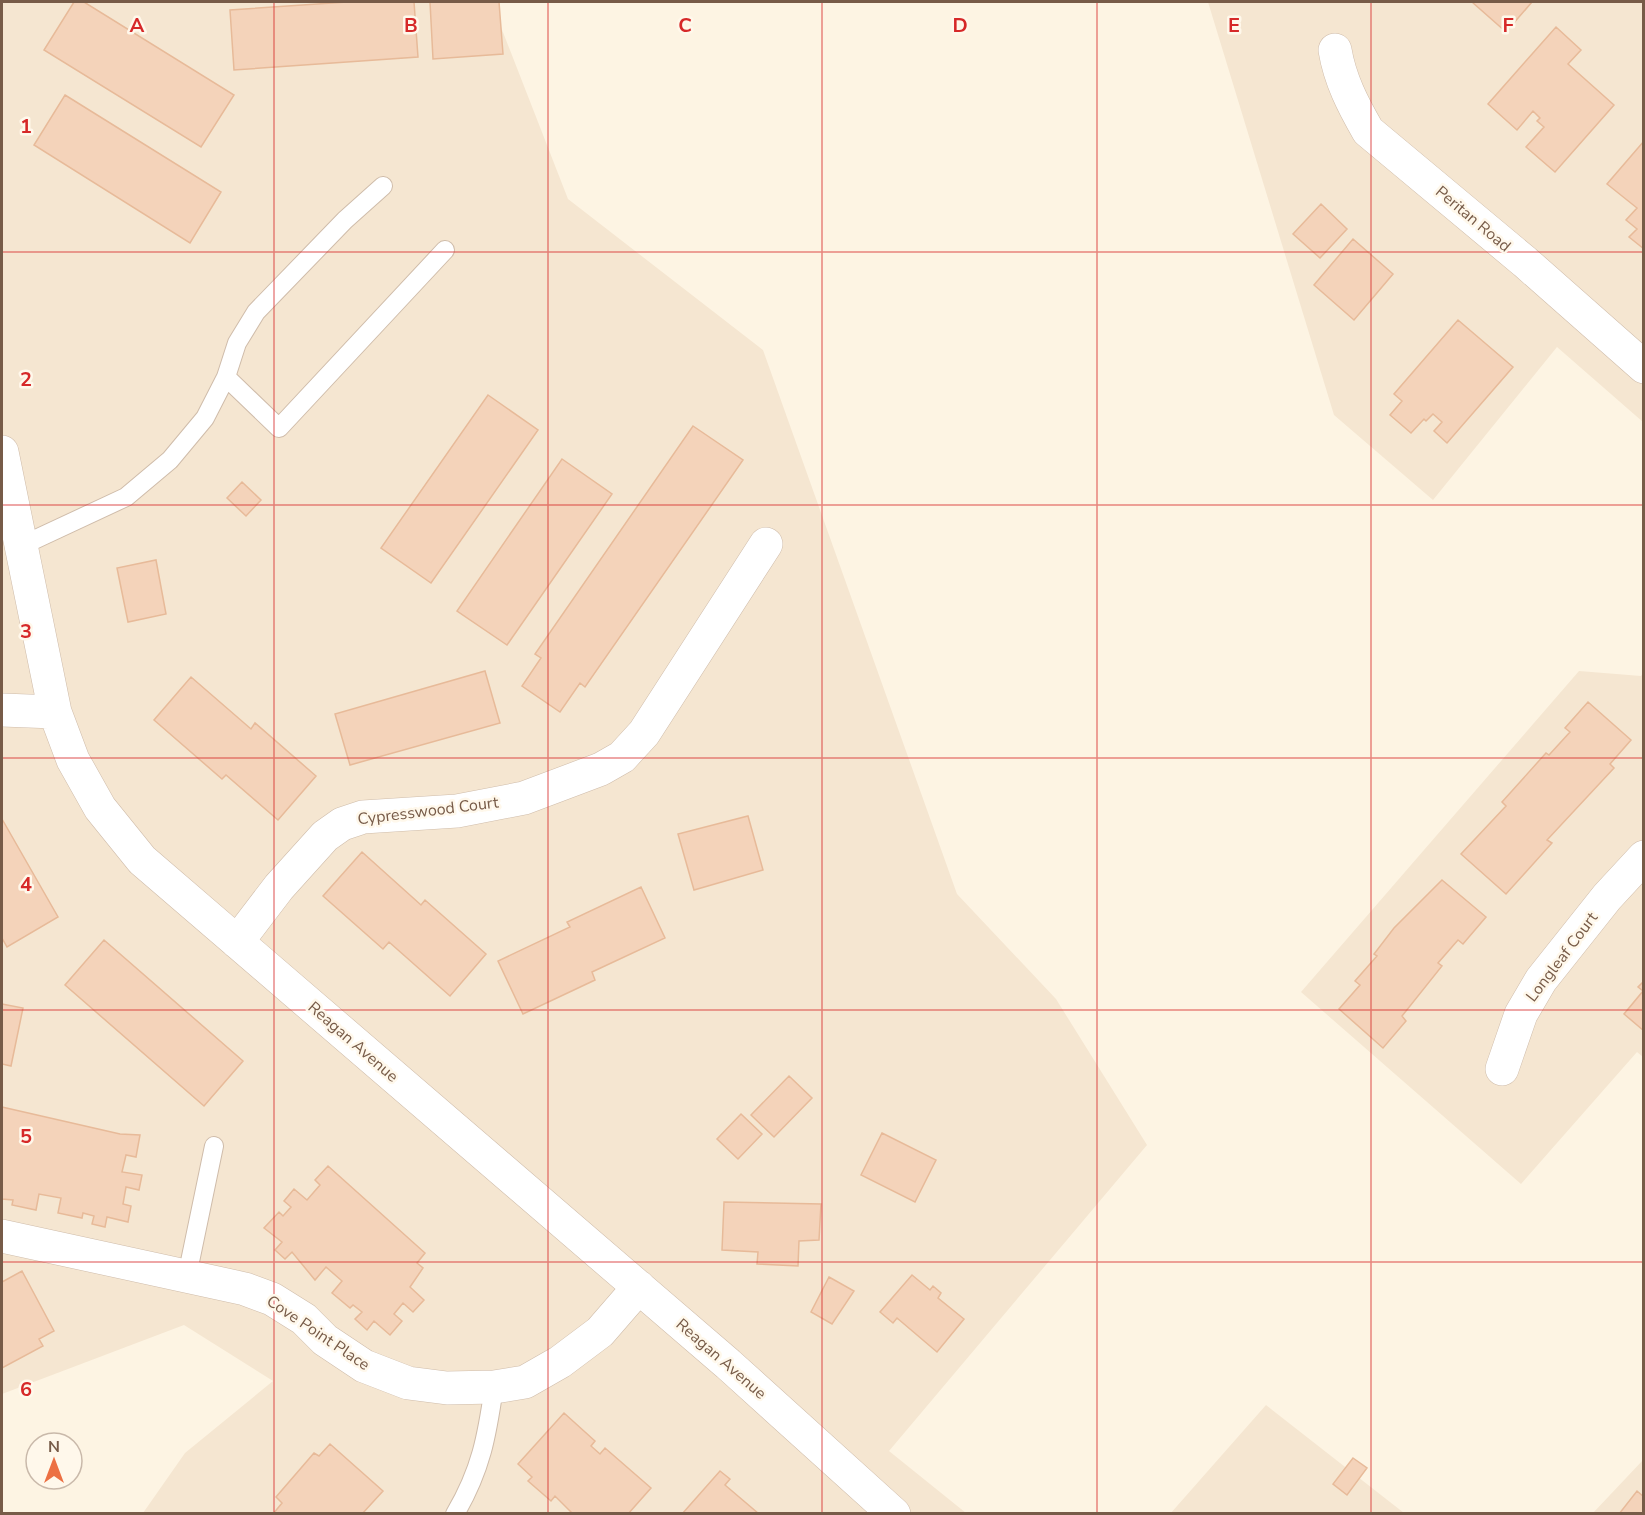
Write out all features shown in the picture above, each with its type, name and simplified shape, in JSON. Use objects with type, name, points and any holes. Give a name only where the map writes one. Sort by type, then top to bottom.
[{"type":"street","name":"Peritan Road","points":[[1335,50],[1338,66],[1352,104],[1368,131],[1525,262],[1644,367]]},
{"type":"street","name":"Reagan Avenue","points":[[2,452],[55,712],[73,760],[100,808],[142,860],[728,1364],[894,1514]]},
{"type":"street","name":"Cypresswood Court","points":[[237,942],[279,887],[317,844],[342,824],[363,817],[457,811],[524,798],[601,769],[622,757],[644,733],[766,544]]},
{"type":"street","points":[[2,710],[55,712]]},
{"type":"street","name":"Longleaf Court","points":[[1502,1069],[1521,1014],[1541,980],[1608,897],[1644,857]]},
{"type":"street","name":"Cove Point Place","points":[[2,1236],[245,1289],[272,1299],[304,1319],[325,1340],[364,1366],[408,1383],[447,1388],[495,1387],[525,1382],[560,1362],[600,1332],[639,1287]]},
{"type":"lane","points":[[21,546],[126,496],[170,460],[205,418],[226,377],[237,343],[256,312],[345,220],[383,186]]},
{"type":"lane","points":[[226,377],[279,428],[445,250]]},
{"type":"lane","points":[[187,1276],[214,1146]]},
{"type":"lane","points":[[454,1514],[470,1488],[487,1438],[495,1387]]},
{"type":"shaded area","points":[[2,2],[486,2],[492,4],[568,199],[763,350],[957,894],[1056,999],[1147,1145],[889,1451],[966,1513],[143,1513],[185,1453],[273,1381],[184,1325],[2,1394]]},
{"type":"shaded area","points":[[1208,2],[1643,2],[1643,422],[1557,347],[1433,500],[1334,415]]},
{"type":"shaded area","points":[[1579,671],[1641,676],[1643,673],[1643,1057],[1637,1052],[1521,1184],[1301,992]]},
{"type":"shaded area","points":[[1266,1405],[1404,1513],[1170,1514]]},
{"type":"shaded area","points":[[1643,1460],[1643,1513],[1593,1513]]},
{"type":"building","points":[[74,2],[84,2],[234,95],[201,147],[44,50]]},
{"type":"building","points":[[347,2],[414,2],[418,57],[234,70],[230,10]]},
{"type":"building","points":[[430,2],[499,2],[503,54],[433,59]]},
{"type":"building","points":[[1472,2],[1532,2],[1506,32]]},
{"type":"building","points":[[1556,27],[1581,50],[1568,64],[1614,105],[1555,172],[1526,147],[1544,127],[1537,121],[1540,118],[1533,111],[1517,130],[1488,104]]},
{"type":"building","points":[[65,95],[221,192],[190,243],[34,145]]},
{"type":"building","points":[[1644,141],[1644,249],[1629,237],[1637,229],[1626,220],[1637,208],[1607,184]]},
{"type":"building","points":[[1321,204],[1347,229],[1320,258],[1293,234]]},
{"type":"building","points":[[1353,239],[1393,274],[1354,320],[1314,285]]},
{"type":"building","points":[[1458,320],[1513,367],[1447,443],[1434,431],[1442,422],[1433,414],[1426,421],[1424,419],[1411,433],[1390,415],[1402,401],[1394,394]]},
{"type":"building","points":[[488,395],[538,430],[431,583],[381,548]]},
{"type":"building","points":[[693,426],[743,460],[585,687],[580,683],[560,712],[522,686],[541,658],[535,654]]},
{"type":"building","points":[[562,459],[612,494],[507,645],[457,611]]},
{"type":"building","points":[[242,482],[261,500],[246,516],[227,498]]},
{"type":"building","points":[[156,560],[166,614],[128,622],[117,568]]},
{"type":"building","points":[[485,671],[500,723],[350,765],[335,714]]},
{"type":"building","points":[[191,677],[251,729],[255,723],[316,776],[278,820],[226,775],[222,779],[154,720]]},
{"type":"building","points":[[1588,702],[1631,740],[1610,764],[1614,768],[1547,840],[1552,843],[1506,894],[1461,854],[1506,806],[1502,802],[1546,753],[1549,755],[1570,732],[1565,728]]},
{"type":"building","points":[[748,816],[763,870],[694,890],[678,834]]},
{"type":"building","points":[[2,819],[58,917],[7,947],[2,938]]},
{"type":"building","points":[[362,852],[421,905],[425,900],[486,954],[450,996],[389,942],[383,949],[323,896]]},
{"type":"building","points":[[1442,880],[1486,917],[1463,944],[1458,940],[1438,963],[1442,966],[1402,1016],[1406,1021],[1383,1048],[1339,1009],[1360,985],[1355,981],[1377,956],[1374,954],[1394,928]]},
{"type":"building","points":[[641,887],[665,938],[592,972],[595,980],[523,1014],[498,961],[570,927],[567,922]]},
{"type":"building","points":[[104,940],[243,1061],[204,1106],[65,985]]},
{"type":"building","points":[[1644,981],[1644,1031],[1624,1014],[1643,991],[1638,987]]},
{"type":"building","points":[[2,1004],[23,1008],[11,1066],[2,1064]]},
{"type":"building","points":[[789,1076],[812,1098],[774,1137],[751,1115]]},
{"type":"building","points":[[2,1107],[120,1134],[140,1135],[136,1157],[126,1155],[122,1172],[142,1175],[139,1190],[126,1187],[123,1204],[131,1206],[128,1222],[107,1217],[105,1227],[92,1224],[94,1216],[83,1213],[82,1218],[58,1213],[61,1198],[39,1194],[36,1210],[12,1205],[13,1200],[2,1199]]},
{"type":"building","points":[[741,1114],[762,1134],[738,1159],[717,1139]]},
{"type":"building","points":[[882,1133],[936,1160],[915,1202],[861,1175]]},
{"type":"building","points":[[328,1166],[425,1253],[417,1263],[423,1268],[410,1287],[424,1300],[413,1312],[403,1303],[394,1314],[402,1321],[390,1335],[374,1321],[367,1330],[355,1319],[362,1312],[353,1305],[350,1308],[332,1293],[342,1281],[326,1267],[315,1280],[292,1252],[285,1259],[275,1250],[282,1242],[264,1228],[279,1212],[283,1216],[291,1207],[284,1201],[294,1189],[307,1200],[320,1185],[315,1180]]},
{"type":"building","points":[[724,1202],[821,1204],[819,1240],[799,1241],[798,1266],[757,1264],[758,1252],[722,1250]]},
{"type":"building","points":[[22,1271],[54,1331],[39,1339],[43,1346],[2,1368],[2,1282]]},
{"type":"building","points":[[912,1275],[930,1290],[933,1286],[941,1293],[938,1298],[964,1319],[937,1352],[897,1318],[893,1323],[880,1312]]},
{"type":"building","points":[[829,1277],[854,1291],[832,1324],[811,1312]]},
{"type":"building","points":[[564,1413],[595,1441],[591,1446],[600,1454],[605,1448],[651,1488],[628,1514],[573,1514],[555,1496],[551,1501],[528,1481],[532,1477],[518,1464]]},
{"type":"building","points":[[330,1444],[383,1491],[362,1514],[273,1514],[282,1503],[276,1497],[314,1453],[319,1456]]},
{"type":"building","points":[[1353,1458],[1367,1468],[1347,1495],[1333,1484]]},
{"type":"building","points":[[720,1471],[730,1479],[725,1485],[759,1514],[682,1514]]},
{"type":"building","points":[[1637,1491],[1644,1497],[1644,1514],[1619,1514]]}]
